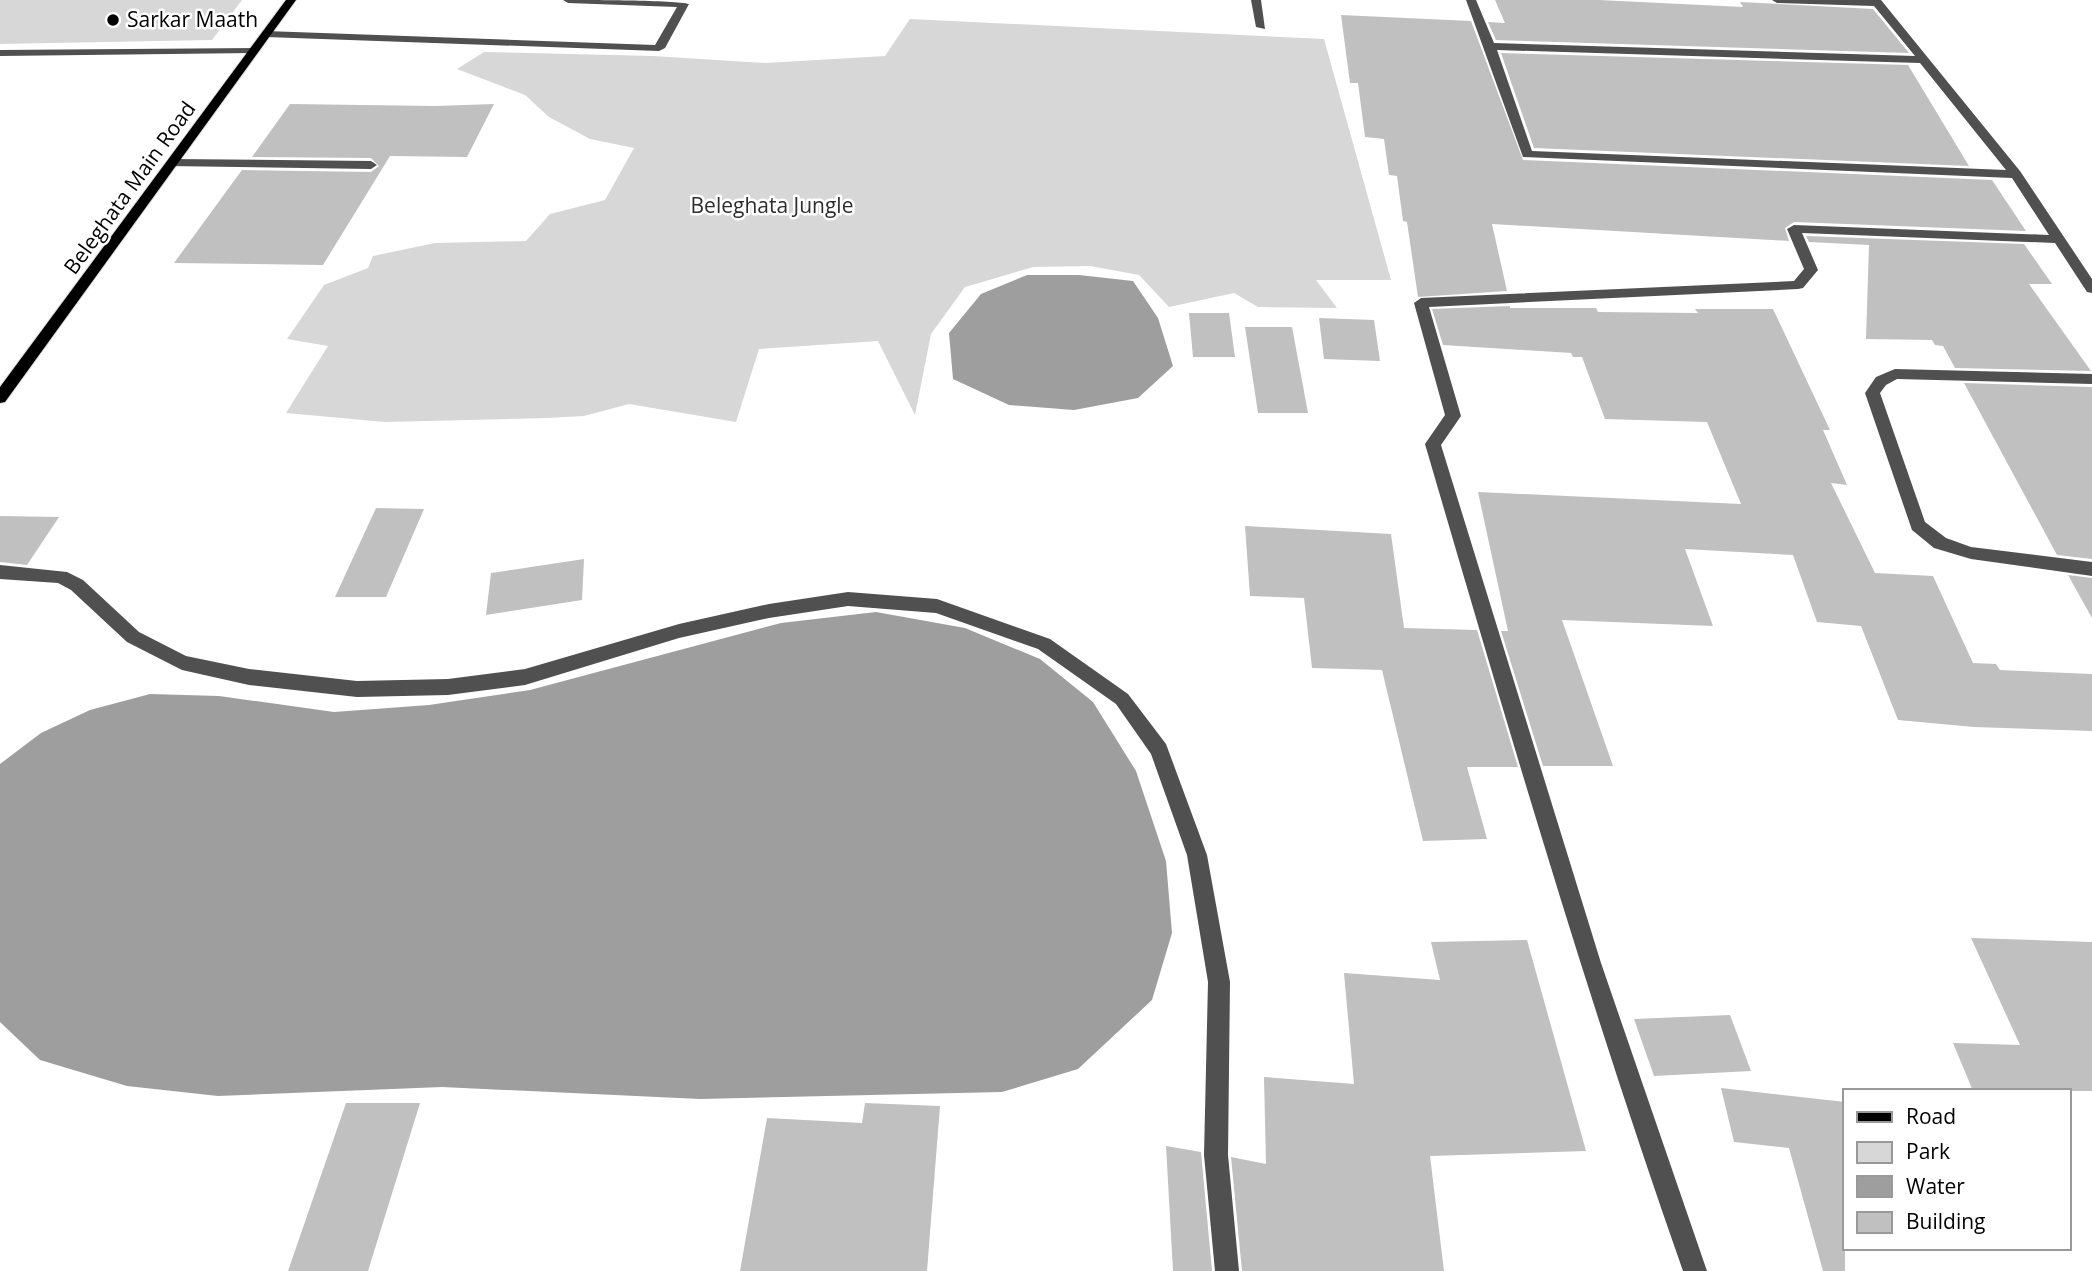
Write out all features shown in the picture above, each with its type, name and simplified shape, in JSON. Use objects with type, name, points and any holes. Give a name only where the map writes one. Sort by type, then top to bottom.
[{"type":"main road","name":"Beleghata Main Road","points":[[3,389],[291,0]]},
{"type":"street","points":[[266,34],[659,48],[684,4],[568,0]]},
{"type":"street","points":[[1256,0],[1262,27]]},
{"type":"street","points":[[1471,0],[1490,46],[1527,154],[2016,174]]},
{"type":"street","points":[[1777,0],[1876,2],[2016,174],[2092,289]]},
{"type":"street","points":[[1490,46],[1924,60]]},
{"type":"street","points":[[0,53],[254,50]]},
{"type":"street","points":[[172,163],[371,164]]},
{"type":"street","points":[[1695,1271],[1645,1136],[1587,962],[1433,444],[1453,416],[1421,303],[1456,304],[1798,285],[1811,270],[1794,229],[2059,239]]},
{"type":"street","points":[[2092,379],[1895,374],[1881,380],[1872,393],[1918,526],[1940,543],[1970,553],[2092,569]]},
{"type":"street","points":[[0,572],[61,577],[77,585],[133,637],[183,663],[249,677],[356,689],[448,687],[525,677],[679,631],[769,611],[848,599],[937,606],[1044,644],[1122,699],[1159,750],[1198,855],[1219,982],[1216,1155],[1227,1271]]},
{"type":"green space","name":"Sarkar Maath","points":[[0,0],[242,0],[212,40],[0,44]]},
{"type":"green space","name":"Beleghata Jungle","points":[[910,19],[1324,39],[1391,280],[1316,280],[1337,308],[1258,307],[1234,293],[1169,307],[1139,275],[1090,266],[1033,267],[965,287],[931,334],[915,415],[878,341],[759,349],[736,422],[629,404],[584,416],[547,418],[385,422],[286,413],[328,346],[287,339],[324,285],[368,268],[373,256],[435,243],[526,241],[550,214],[605,200],[634,148],[590,139],[549,117],[525,95],[457,69],[484,52],[653,56],[766,63],[885,56]]},
{"type":"water","points":[[1027,275],[1079,275],[1133,281],[1158,318],[1173,366],[1138,398],[1074,410],[1009,405],[953,379],[949,333],[981,294]]},
{"type":"water","points":[[876,612],[965,628],[1040,659],[1093,702],[1136,771],[1166,861],[1172,933],[1152,1000],[1078,1069],[1002,1092],[700,1099],[442,1087],[218,1096],[127,1086],[40,1060],[0,1022],[0,764],[41,733],[90,710],[150,694],[219,696],[334,712],[429,705],[530,690],[781,623]]},
{"type":"building","points":[[1495,0],[1599,0],[1743,7],[1740,2],[1873,9],[1909,53],[1496,40],[1488,22],[1505,23]]},
{"type":"building","points":[[1341,15],[1471,21],[1523,160],[1992,180],[2026,231],[1794,222],[1785,228],[1789,241],[1492,224],[1507,291],[1418,297],[1397,176],[1389,175],[1384,139],[1365,137],[1358,83],[1350,83]]},
{"type":"building","points":[[1501,53],[1908,65],[1969,166],[1534,148]]},
{"type":"building","points":[[290,104],[494,104],[467,157],[390,156],[323,265],[174,263],[242,170],[371,172],[379,166],[371,158],[252,157]]},
{"type":"building","points":[[1806,236],[2024,244],[2052,284],[2029,284],[2091,371],[1955,368],[1943,346],[1935,345],[1932,340],[1866,339],[1869,245],[1809,242]]},
{"type":"building","points":[[1510,306],[1596,308],[1598,312],[1698,313],[1695,309],[1773,309],[1830,430],[1823,430],[1847,485],[1831,483],[1875,573],[1933,576],[1973,663],[1996,664],[2000,670],[2092,674],[2092,731],[1974,727],[1898,720],[1861,626],[1817,622],[1793,555],[1685,549],[1713,626],[1562,620],[1613,766],[1543,766],[1501,631],[1508,631],[1478,492],[1741,504],[1707,422],[1605,419],[1582,357],[1573,357],[1571,353],[1443,345],[1432,309]]},
{"type":"building","points":[[1189,313],[1229,313],[1235,357],[1193,357]]},
{"type":"building","points":[[1319,318],[1374,320],[1380,361],[1324,359]]},
{"type":"building","points":[[1245,327],[1292,327],[1308,413],[1258,413]]},
{"type":"building","points":[[1964,383],[2092,387],[2092,559],[2057,555]]},
{"type":"building","points":[[376,508],[424,509],[386,597],[335,597]]},
{"type":"building","points":[[0,516],[59,517],[27,565],[0,562]]},
{"type":"building","points":[[1245,526],[1391,534],[1404,628],[1477,630],[1518,767],[1467,767],[1487,839],[1423,841],[1382,670],[1312,668],[1304,598],[1250,596]]},
{"type":"building","points":[[584,559],[582,600],[486,615],[491,573]]},
{"type":"building","points":[[2068,575],[2092,578],[2092,618]]},
{"type":"building","points":[[1971,938],[2092,942],[2092,1091],[1972,1089],[1953,1043],[2020,1045]]},
{"type":"building","points":[[1527,940],[1586,1151],[1430,1156],[1444,1271],[1242,1271],[1231,1157],[1266,1164],[1264,1077],[1354,1084],[1344,973],[1440,980],[1431,942]]},
{"type":"building","points":[[1730,1015],[1751,1071],[1654,1076],[1634,1019]]},
{"type":"building","points":[[1721,1088],[1843,1102],[1845,1271],[1823,1271],[1789,1148],[1734,1142]]},
{"type":"building","points":[[346,1103],[420,1103],[368,1271],[288,1271]]},
{"type":"building","points":[[865,1103],[940,1106],[927,1271],[740,1271],[767,1118],[862,1123]]},
{"type":"building","points":[[1166,1146],[1201,1152],[1212,1271],[1173,1271]]},
{"type":"place","name":"Sarkar Maath","points":[[113,20]]}]
